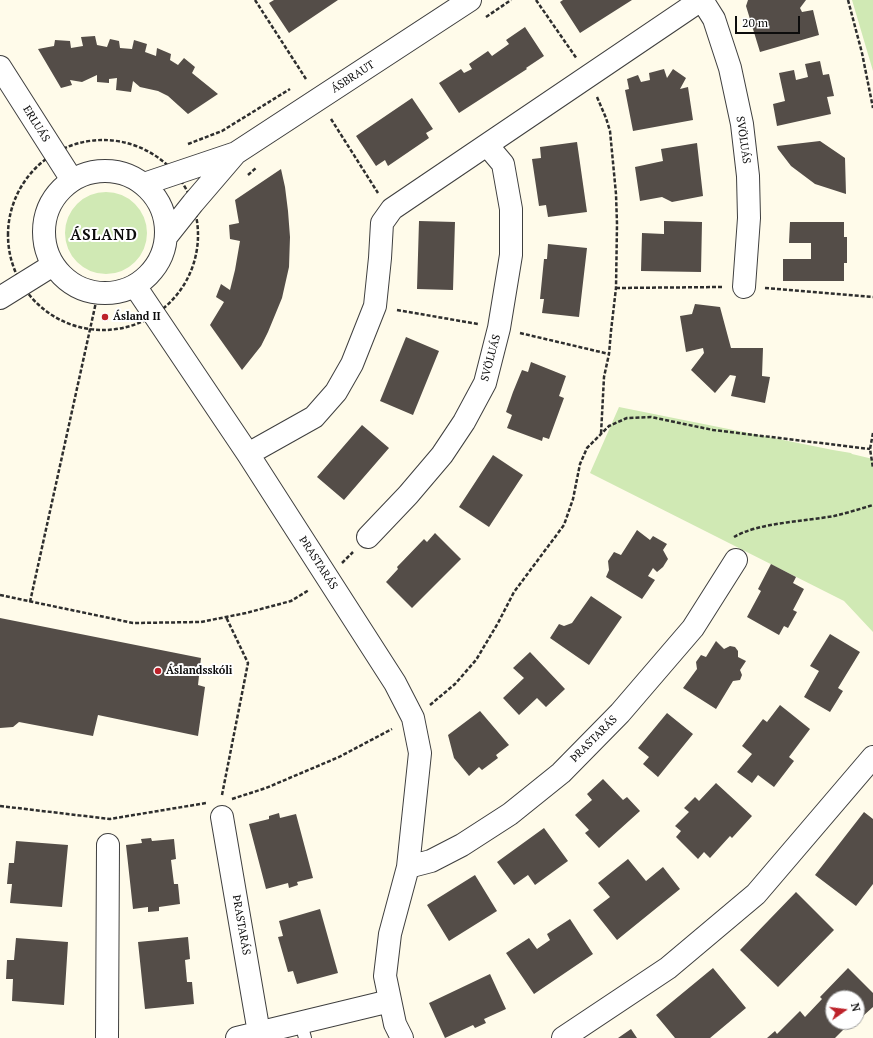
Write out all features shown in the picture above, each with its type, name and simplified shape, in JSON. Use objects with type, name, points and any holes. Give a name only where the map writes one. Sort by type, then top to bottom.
[{"type":"street","name":"ÁSBRAUT","points":[[144,184],[236,153],[470,0]]},
{"type":"street","name":"SVÖLUÁS","points":[[248,454],[314,417],[336,392],[352,364],[375,306],[382,223],[392,209],[701,0],[714,19],[730,68],[742,124],[748,176],[749,218],[744,287]]},
{"type":"street","name":"ERLUÁS","points":[[0,67],[72,180]]},
{"type":"street","name":"SVÖLUÁS","points":[[368,537],[408,495],[442,455],[464,422],[485,383],[499,328],[511,255],[511,209],[503,164],[488,145]]},
{"type":"street","name":"ÁSBRAUT","points":[[166,237],[192,203],[236,153]]},
{"type":"street","points":[[109,170],[128,174],[144,184],[157,199],[165,217],[166,237],[162,256],[150,273],[135,286],[111,293],[98,293],[80,288],[65,278],[53,264],[45,247],[43,228],[48,209],[57,192],[72,180],[90,172],[109,170]]},
{"type":"street","points":[[0,298],[53,264]]},
{"type":"street","name":"ÞRASTARÁS","points":[[135,286],[248,454],[328,578],[395,683],[413,718],[420,753],[408,867],[390,934],[385,976],[395,1024],[402,1038]]},
{"type":"street","name":"ÞRASTARÁS","points":[[408,867],[430,861],[462,845],[510,814],[561,773],[620,713],[693,628],[736,560]]},
{"type":"street","points":[[563,1038],[668,968],[756,894],[873,757]]},
{"type":"street","name":"ÞRASTARÁS","points":[[220,805],[259,1033]]},
{"type":"street","points":[[107,1038],[108,846]]},
{"type":"street","points":[[237,1038],[259,1033],[303,1030],[390,1001]]},
{"type":"path","points":[[255,0],[306,79],[312,75]]},
{"type":"path","points":[[485,17],[511,0]]},
{"type":"path","points":[[536,0],[589,76],[610,132],[618,224],[616,288],[610,331],[609,354],[604,377],[601,435]]},
{"type":"path","points":[[848,0],[862,53],[873,108]]},
{"type":"path","points":[[185,145],[222,131],[293,87]]},
{"type":"path","points":[[337,115],[331,119],[390,212]]},
{"type":"path","points":[[106,140],[132,144],[156,156],[176,174],[186,188],[192,203],[198,228],[197,254],[188,278],[174,299],[154,316],[134,325],[112,330],[90,330],[63,322],[40,306],[21,284],[10,256],[8,226],[16,198],[32,172],[55,153],[79,143],[106,140]]},
{"type":"path","points":[[156,156],[163,153]]},
{"type":"path","points":[[243,179],[259,165]]},
{"type":"path","points":[[198,228],[203,222]]},
{"type":"path","points":[[30,602],[98,293]]},
{"type":"path","points":[[0,806],[110,819],[220,805],[266,788],[339,757],[425,711],[455,684],[476,660],[514,592],[564,525],[573,498],[580,464],[587,448],[609,426],[627,418],[651,417],[713,430],[870,449]]},
{"type":"path","points":[[873,433],[870,449],[873,468]]},
{"type":"path","points":[[736,560],[728,548],[728,541],[737,536],[778,524],[835,516],[873,505]]},
{"type":"path","points":[[0,595],[133,623],[201,622],[246,613],[291,601],[328,578],[368,537]]},
{"type":"path","points":[[220,805],[248,663],[226,617]]},
{"type":"green space","points":[[852,0],[873,0],[873,71]]},
{"type":"green space","points":[[106,192],[122,195],[135,204],[144,217],[147,233],[144,249],[135,262],[122,271],[106,274],[90,271],[77,262],[68,249],[65,233],[68,217],[77,204],[90,195]]},
{"type":"green space","points":[[619,407],[851,453],[873,459],[873,632],[844,601],[590,473]]},
{"type":"building","points":[[274,0],[338,0],[289,33],[269,3]]},
{"type":"building","points":[[563,0],[632,0],[580,33],[560,2]]},
{"type":"building","points":[[748,0],[806,0],[800,8],[802,12],[813,10],[819,35],[760,52],[746,6]]},
{"type":"building","points":[[525,27],[544,56],[526,68],[527,69],[459,113],[439,83],[461,69],[464,73],[472,69],[469,64],[488,51],[492,56],[509,44],[506,40]]},
{"type":"building","points":[[95,36],[97,45],[107,47],[110,39],[119,41],[120,48],[132,49],[134,40],[147,44],[145,52],[156,56],[157,48],[171,54],[170,60],[178,65],[184,58],[195,67],[192,73],[218,94],[188,114],[168,96],[158,91],[140,87],[133,81],[131,92],[116,90],[117,78],[109,79],[109,83],[97,82],[97,75],[82,82],[70,80],[72,85],[61,88],[38,49],[54,46],[55,40],[70,41],[71,48],[83,46],[81,37]]},
{"type":"building","points":[[820,61],[823,75],[829,74],[834,96],[827,97],[831,114],[777,126],[773,104],[785,101],[779,73],[794,70],[796,80],[808,77],[805,64]]},
{"type":"building","points":[[664,69],[667,78],[673,69],[686,78],[680,89],[688,87],[693,120],[633,131],[625,90],[629,89],[627,79],[638,75],[641,82],[650,80],[649,73]]},
{"type":"building","points":[[412,98],[433,129],[426,133],[429,138],[388,166],[385,160],[376,166],[356,136]]},
{"type":"building","points":[[820,141],[845,158],[846,194],[815,184],[791,166],[777,146]]},
{"type":"building","points":[[577,142],[587,212],[548,217],[546,205],[539,206],[532,159],[541,158],[540,147]]},
{"type":"building","points":[[697,143],[703,196],[672,202],[662,197],[640,201],[635,167],[663,161],[661,149]]},
{"type":"building","points":[[281,169],[288,211],[290,237],[289,267],[282,298],[268,332],[261,346],[242,370],[210,325],[224,302],[216,297],[221,284],[230,290],[235,270],[240,241],[230,239],[229,225],[239,223],[235,200]]},
{"type":"building","points":[[419,221],[455,222],[453,290],[417,289]]},
{"type":"building","points":[[664,221],[702,222],[701,272],[641,271],[642,233],[664,234]]},
{"type":"building","points":[[790,222],[844,222],[844,237],[847,237],[847,263],[844,263],[844,281],[783,281],[783,259],[811,259],[811,243],[789,243]]},
{"type":"building","points":[[548,244],[587,248],[579,317],[542,313],[544,299],[540,299],[544,259],[547,259]]},
{"type":"building","points":[[695,304],[720,307],[731,348],[763,348],[762,376],[770,377],[765,403],[731,396],[736,376],[730,375],[715,393],[691,370],[704,353],[703,348],[686,352],[680,316],[692,314]]},
{"type":"building","points":[[406,337],[439,351],[413,415],[380,401]]},
{"type":"building","points":[[531,362],[566,376],[559,396],[564,398],[549,439],[543,437],[542,441],[507,428],[512,415],[506,412],[513,392],[522,370],[528,372]]},
{"type":"building","points":[[362,425],[389,448],[344,500],[317,477]]},
{"type":"building","points":[[493,455],[523,475],[489,527],[459,507]]},
{"type":"building","points":[[637,530],[650,540],[653,536],[667,544],[663,550],[668,559],[663,567],[657,572],[653,568],[648,576],[655,580],[642,599],[606,577],[609,570],[608,561],[614,552],[621,555]]},
{"type":"building","points":[[435,533],[461,559],[412,608],[386,582],[398,569],[397,567],[424,539],[427,542]]},
{"type":"building","points":[[771,564],[796,577],[793,583],[804,589],[793,610],[797,612],[788,628],[784,626],[779,635],[747,617],[761,591],[758,589]]},
{"type":"building","points":[[591,596],[622,617],[589,665],[550,638],[559,624],[564,626],[572,623]]},
{"type":"building","points":[[0,618],[201,658],[198,685],[205,687],[198,736],[98,715],[93,736],[19,722],[13,727],[0,728]]},
{"type":"building","points":[[830,634],[860,652],[838,688],[843,691],[830,712],[804,697],[819,671],[810,666]]},
{"type":"building","points":[[716,641],[724,649],[730,646],[735,647],[738,651],[738,657],[746,661],[740,670],[742,675],[740,680],[733,681],[716,709],[683,688],[697,669],[696,662],[701,655],[706,657]]},
{"type":"building","points":[[530,652],[565,689],[546,707],[537,698],[519,715],[503,698],[524,678],[513,668]]},
{"type":"building","points":[[780,705],[810,729],[789,757],[794,761],[774,787],[758,775],[752,783],[737,772],[752,754],[742,746],[763,719],[767,722]]},
{"type":"building","points":[[480,711],[509,745],[496,755],[498,758],[482,770],[479,767],[469,776],[454,758],[448,735]]},
{"type":"building","points":[[667,713],[693,734],[658,777],[643,764],[649,757],[638,748]]},
{"type":"building","points":[[603,779],[623,800],[627,797],[640,811],[599,848],[585,833],[589,830],[575,815],[592,800],[587,794]]},
{"type":"building","points":[[716,783],[752,816],[732,838],[730,836],[710,858],[704,852],[698,859],[676,837],[681,831],[675,826],[689,812],[684,808],[695,797],[699,801]]},
{"type":"building","points":[[864,812],[873,819],[873,884],[856,906],[815,875]]},
{"type":"building","points":[[279,813],[280,818],[296,814],[313,878],[297,882],[298,885],[289,888],[288,883],[266,889],[249,824],[269,819],[269,816]]},
{"type":"building","points":[[544,828],[568,861],[535,885],[528,875],[514,885],[497,862]]},
{"type":"building","points":[[151,838],[152,841],[174,839],[176,859],[171,860],[174,884],[178,884],[180,904],[159,907],[159,911],[148,912],[148,907],[133,909],[126,845],[142,843],[141,839]]},
{"type":"building","points":[[16,841],[68,845],[62,907],[10,903],[12,884],[7,884],[9,863],[14,863]]},
{"type":"building","points":[[628,859],[646,881],[663,867],[680,889],[617,940],[593,910],[610,897],[598,883]]},
{"type":"building","points":[[475,875],[497,911],[449,941],[427,905]]},
{"type":"building","points":[[796,892],[834,930],[778,987],[740,950]]},
{"type":"building","points":[[320,909],[338,973],[297,984],[293,971],[288,972],[278,937],[283,936],[279,921]]},
{"type":"building","points":[[570,919],[593,954],[534,994],[506,953],[529,938],[537,949],[550,940],[547,934]]},
{"type":"building","points":[[188,937],[190,959],[185,960],[187,982],[192,982],[194,1004],[145,1009],[138,942]]},
{"type":"building","points":[[16,938],[68,942],[64,1005],[12,1001],[13,979],[6,979],[7,960],[14,960]]},
{"type":"building","points":[[713,968],[746,1008],[710,1038],[675,1038],[656,1015]]},
{"type":"building","points":[[848,968],[873,993],[873,1007],[865,1014],[865,990],[827,990]]},
{"type":"building","points":[[490,974],[506,1009],[484,1019],[486,1023],[475,1028],[473,1025],[445,1038],[429,1003]]},
{"type":"building","points":[[825,992],[825,1030],[843,1030],[835,1038],[767,1038],[775,1031],[777,1034],[800,1011],[805,1017],[822,999],[820,997]]},
{"type":"building","points":[[631,1029],[637,1038],[618,1038]]},
{"type":"place","name":"Ásland II","points":[[105,317]]},
{"type":"place","name":"Áslandsskóli","points":[[158,671]]},
{"type":"district","name":"ÁSLAND","points":[[104,236]]}]
